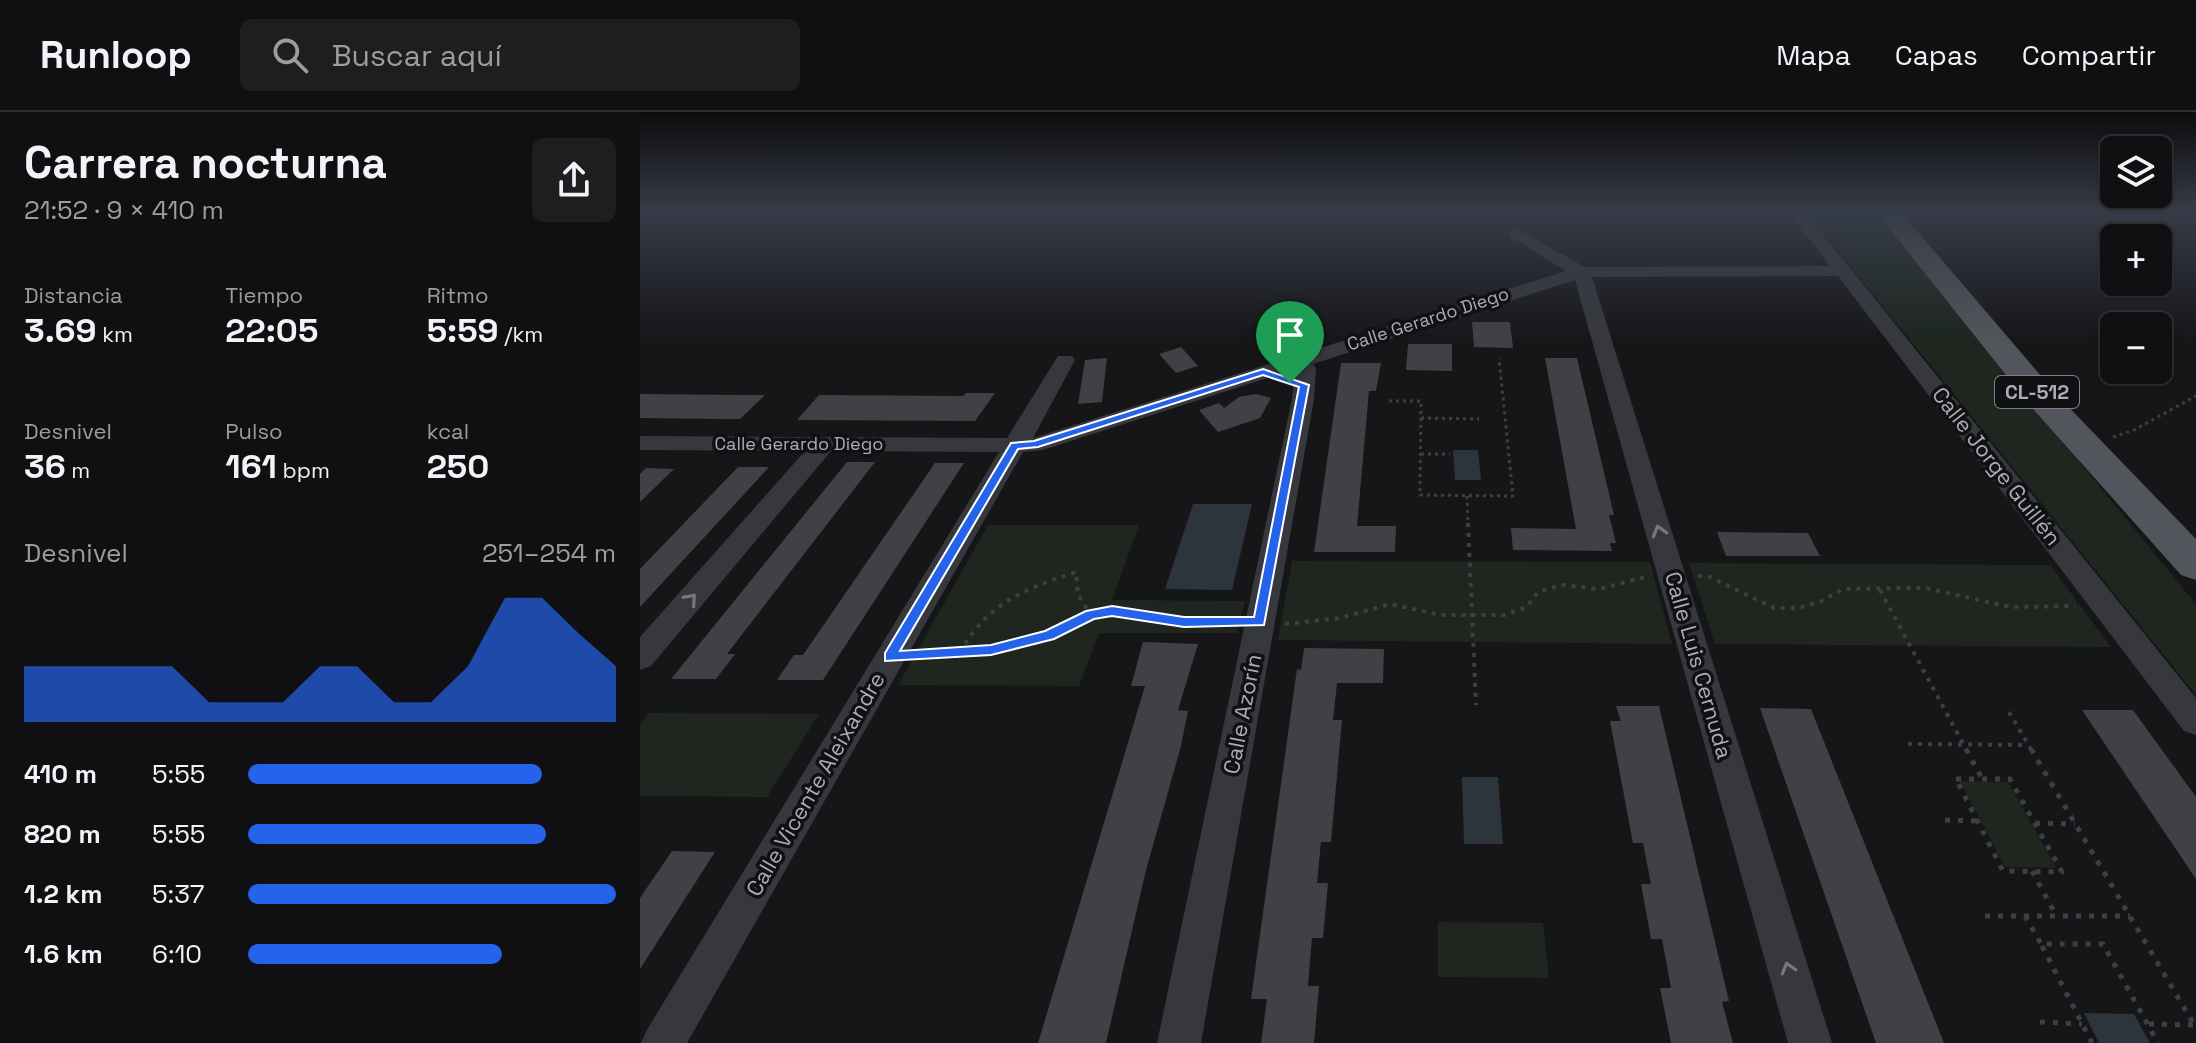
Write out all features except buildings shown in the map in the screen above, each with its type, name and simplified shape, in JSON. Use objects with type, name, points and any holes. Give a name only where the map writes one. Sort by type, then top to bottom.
[{"type":"main road","name":"CL-512","points":[[1925,255],[2078,438],[2196,565]]},
{"type":"street","points":[[1549,255],[1584,279]]},
{"type":"street","name":"Calle Jorge Guillén","points":[[1832,255],[2196,722]]},
{"type":"street","name":"Calle Gerardo Diego","points":[[640,443],[1035,445],[1263,372],[1279,380],[1549,280],[1844,271]]},
{"type":"street","name":"Calle Luis Cernuda","points":[[1584,279],[1810,1043]]},
{"type":"street","name":"Calle Vicente Aleixandre","points":[[663,1043],[1065,360]]},
{"type":"street","name":"Calle Azorín","points":[[1179,1043],[1259,623],[1302,372]]},
{"type":"street","points":[[640,658],[824,444]]},
{"type":"path","points":[[1389,401],[1421,401],[1420,495],[1513,496],[1499,358]]},
{"type":"path","points":[[2078,438],[2128,434],[2173,406],[2196,396]]},
{"type":"path","points":[[1421,418],[1479,419]]},
{"type":"path","points":[[1448,419],[1449,429]]},
{"type":"path","points":[[1421,454],[1450,454]]},
{"type":"path","points":[[1467,495],[1476,705]]},
{"type":"path","points":[[960,652],[981,618],[998,604],[1076,572],[1078,595],[1091,615]]},
{"type":"path","points":[[890,657],[1021,644],[1049,635],[1091,615],[1112,611],[1184,622],[1259,623],[1340,618],[1390,604],[1441,615],[1504,615],[1527,607],[1538,592],[1562,585],[1599,589],[1643,578],[1672,576],[1708,576],[1774,608],[1809,605],[1843,589],[1926,588],[2010,607],[2105,605]]},
{"type":"path","points":[[1880,590],[1982,779]]},
{"type":"path","points":[[2009,712],[2195,1026]]},
{"type":"path","points":[[1908,744],[2027,745]]},
{"type":"path","points":[[1956,779],[2010,779],[2062,872],[2003,871],[1978,821],[1956,779]]},
{"type":"path","points":[[1945,820],[1978,821]]},
{"type":"path","points":[[2035,823],[2075,824]]},
{"type":"path","points":[[2032,871],[2056,916]]},
{"type":"path","points":[[1985,916],[2130,916]]},
{"type":"path","points":[[2025,916],[2092,1043]]},
{"type":"path","points":[[2041,944],[2103,944],[2158,1043]]},
{"type":"path","points":[[2040,1022],[2082,1024]]},
{"type":"path","points":[[2148,1024],[2195,1026]]},
{"type":"shaded area","points":[[1842,255],[1911,255],[2196,604],[2196,695]]},
{"type":"shaded area","points":[[1453,450],[1478,450],[1481,480],[1455,480]]},
{"type":"shaded area","points":[[1193,504],[1252,504],[1232,590],[1165,589]]},
{"type":"shaded area","points":[[988,525],[1139,525],[1112,600],[1245,601],[1237,633],[1099,633],[1079,686],[898,685]]},
{"type":"shaded area","points":[[1292,561],[1650,562],[1672,644],[1278,640]]},
{"type":"shaded area","points":[[1689,563],[2050,565],[2111,647],[1715,644]]},
{"type":"shaded area","points":[[649,713],[819,714],[767,797],[640,796],[640,724]]},
{"type":"shaded area","points":[[1462,777],[1498,777],[1503,844],[1464,844]]},
{"type":"shaded area","points":[[1960,781],[2008,782],[2056,868],[2005,867]]},
{"type":"shaded area","points":[[1438,922],[1543,923],[1549,978],[1438,977]]},
{"type":"shaded area","points":[[2084,1013],[2134,1014],[2150,1043],[2099,1043]]},
{"type":"route","points":[[1263,372],[1290,383],[1304,385],[1303,399],[1259,622],[1184,622],[1112,611],[1091,615],[1049,635],[1021,644],[991,650],[890,657],[1014,446],[1035,445],[1263,372]]}]
